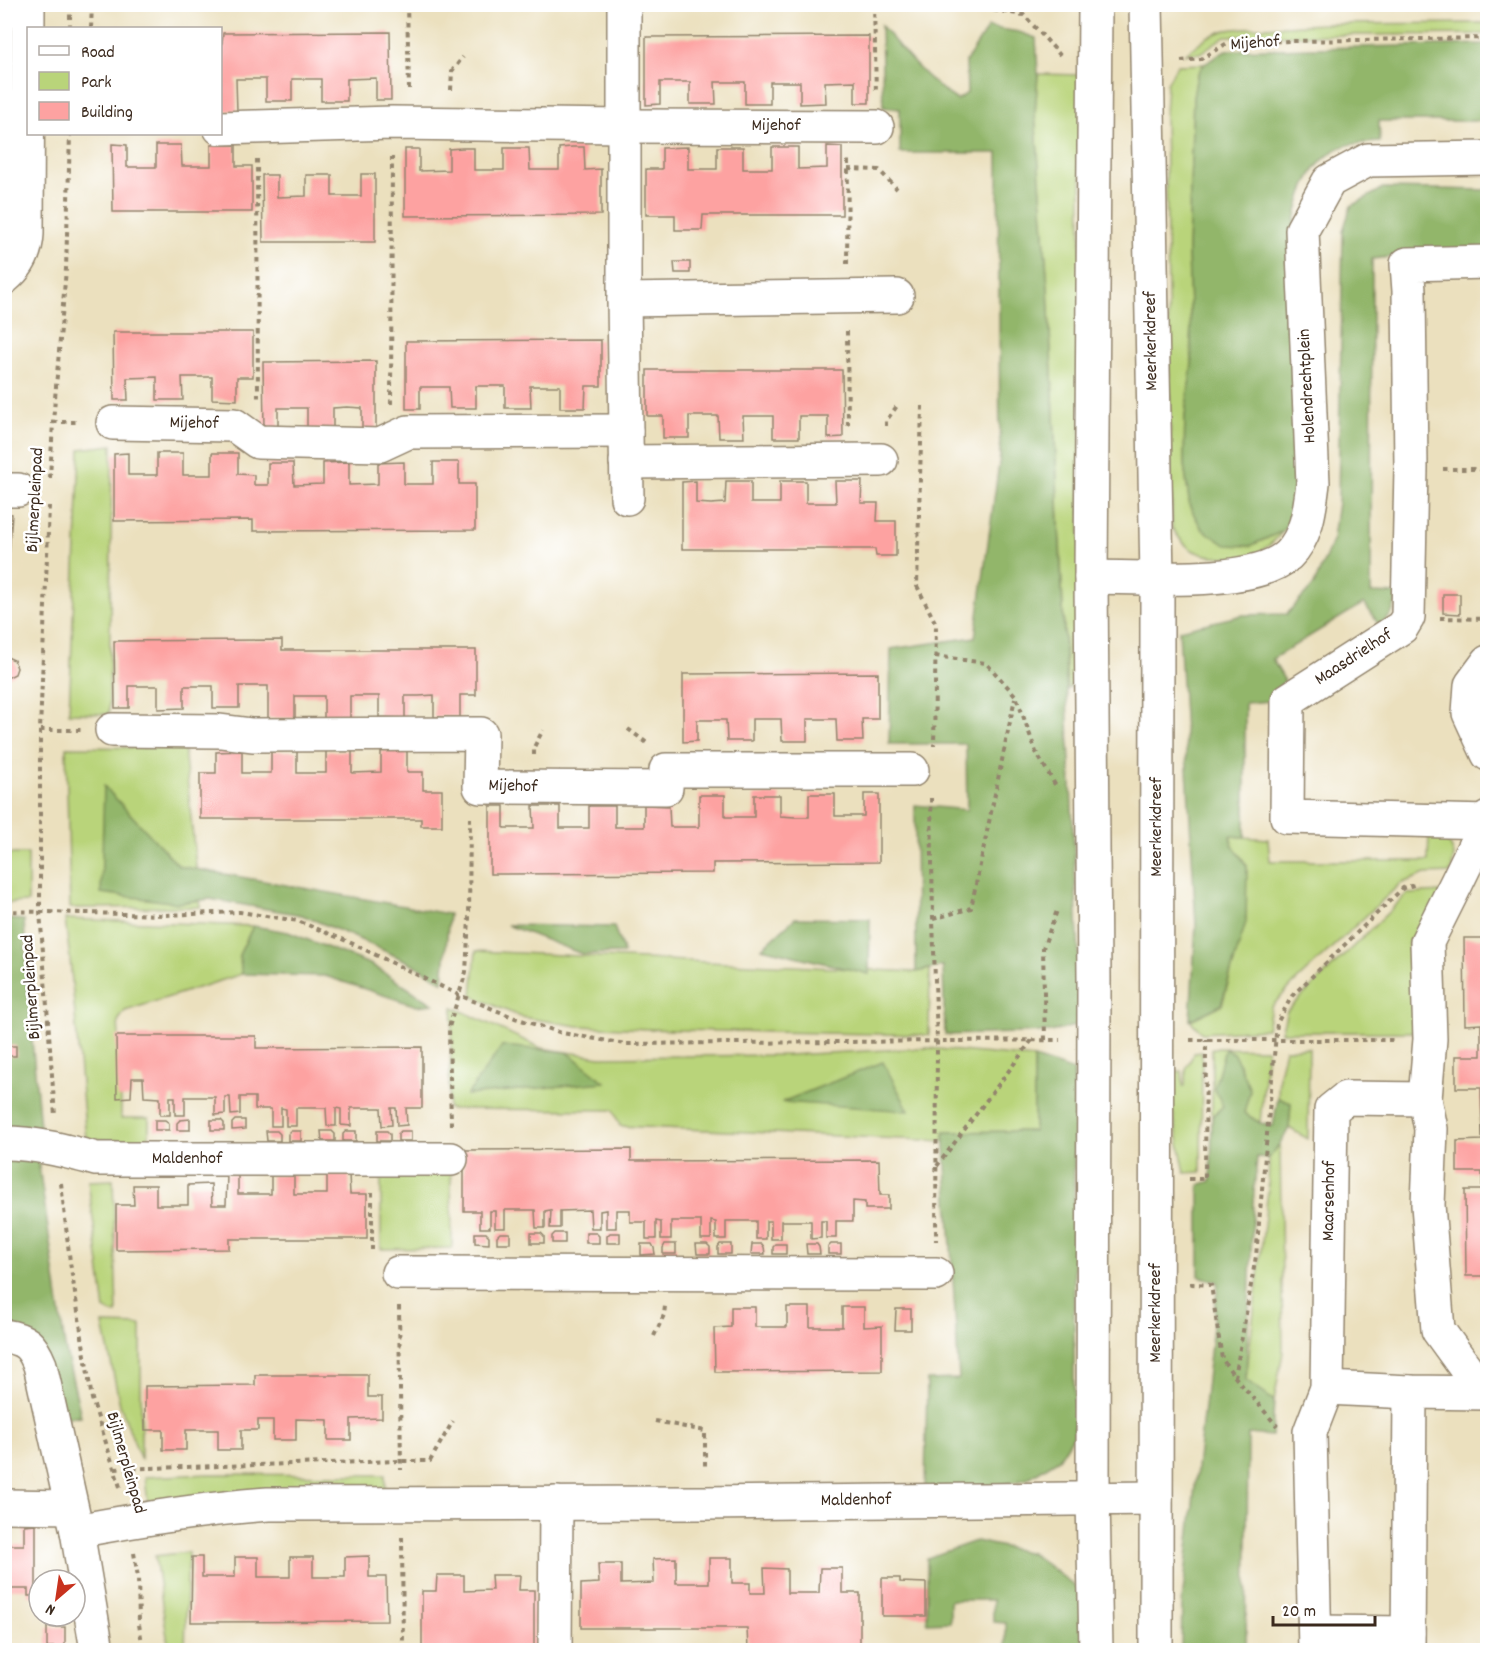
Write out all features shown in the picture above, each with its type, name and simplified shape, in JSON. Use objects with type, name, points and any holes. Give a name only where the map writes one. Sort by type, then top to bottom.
[{"type":"street","points":[[28,4],[28,27]]},
{"type":"street","points":[[624,4],[627,498]]},
{"type":"street","points":[[1095,4],[1091,577],[1094,978],[1093,1498],[1096,1650]]},
{"type":"street","name":"Meerkerkdreef","points":[[1146,4],[1157,578],[1156,1650]]},
{"type":"street","name":"Mijehof","points":[[222,128],[400,123],[877,126]]},
{"type":"street","points":[[4,278],[18,264],[23,255],[27,234],[27,135]]},
{"type":"street","name":"Holendrechtplein","points":[[1091,577],[1217,578],[1263,569],[1287,556],[1300,539],[1310,510],[1313,483],[1302,230],[1329,181],[1368,160],[1488,158]]},
{"type":"street","name":"Maasdrielhof","points":[[1428,1114],[1430,1039],[1427,942],[1487,821],[1287,817],[1288,700],[1402,627],[1408,617],[1411,468],[1407,264],[1488,262]]},
{"type":"street","points":[[624,300],[897,296]]},
{"type":"street","name":"Mijehof","points":[[114,423],[234,425],[258,442]]},
{"type":"street","points":[[258,442],[380,445],[408,432],[881,460]]},
{"type":"street","points":[[1488,662],[1471,685],[1469,713],[1488,754]]},
{"type":"street","name":"Mijehof","points":[[112,730],[220,731],[252,735],[481,734],[480,787],[666,788],[666,770],[922,772]]},
{"type":"street","name":"Maarsenhof","points":[[1410,1392],[1408,1642],[1316,1641],[1310,1431],[1327,1388],[1332,1110],[1346,1098],[1428,1114]]},
{"type":"street","points":[[1428,1114],[1428,1205],[1438,1329],[1485,1393]]},
{"type":"street","name":"Maldenhof","points":[[4,1143],[25,1143],[57,1148],[96,1159],[451,1159]]},
{"type":"street","points":[[398,1273],[936,1274]]},
{"type":"street","points":[[4,1336],[16,1338],[28,1344],[36,1354],[40,1365],[74,1519],[97,1650]]},
{"type":"street","points":[[1327,1388],[1485,1393]]},
{"type":"street","name":"Maldenhof","points":[[4,1506],[74,1519],[128,1521],[224,1507],[268,1504],[705,1503],[1156,1498]]},
{"type":"street","points":[[555,1650],[556,1503]]},
{"type":"path","points":[[70,4],[70,27]]},
{"type":"path","points":[[91,27],[92,4]]},
{"type":"path","points":[[391,440],[400,123],[407,4]]},
{"type":"path","points":[[874,4],[877,126]]},
{"type":"path","points":[[977,4],[986,9],[1024,15],[1068,63],[1095,63]]},
{"type":"path","name":"Mijehof","points":[[1147,63],[1200,59],[1228,42],[1488,38]]},
{"type":"path","points":[[257,128],[258,442]]},
{"type":"path","name":"Bijlmerpleinpad","points":[[50,478],[66,269],[70,135]]},
{"type":"path","points":[[848,169],[879,170],[897,189]]},
{"type":"path","points":[[922,406],[917,586],[936,624],[935,731],[922,772],[933,919],[937,1042],[936,1274]]},
{"type":"path","points":[[1411,468],[1488,469]]},
{"type":"path","name":"Bijlmerpleinpad","points":[[49,500],[40,730],[40,911],[57,1148],[70,1262],[89,1382],[92,1399],[120,1485],[128,1521],[138,1577],[139,1624],[143,1650]]},
{"type":"path","points":[[1408,617],[1488,619]]},
{"type":"path","points":[[935,656],[986,663],[1016,696],[1036,752],[1062,795]]},
{"type":"path","points":[[933,919],[971,908],[1016,696]]},
{"type":"path","points":[[451,1159],[449,1027],[466,972],[470,797],[480,787]]},
{"type":"path","points":[[1235,1377],[1256,1256],[1277,1023],[1292,996],[1403,888],[1430,880],[1458,882]]},
{"type":"path","points":[[1045,1040],[1044,948],[1059,905]]},
{"type":"path","points":[[4,911],[165,915],[240,912],[298,921],[350,942],[459,996],[514,1018],[562,1033],[625,1044],[1066,1041]]},
{"type":"path","points":[[1186,1040],[1430,1039]]},
{"type":"path","points":[[936,1167],[1032,1040]]},
{"type":"path","points":[[1185,1179],[1205,1179],[1206,1040]]},
{"type":"path","points":[[371,1158],[372,1250],[398,1273],[403,1650]]},
{"type":"path","points":[[1191,1273],[1192,1284],[1211,1285],[1222,1359],[1235,1377],[1281,1432],[1310,1431]]},
{"type":"path","points":[[115,1469],[430,1461],[453,1421]]},
{"type":"path","points":[[655,1421],[705,1431],[705,1503]]},
{"type":"green space","points":[[1487,23],[1487,34],[1225,36],[1200,53],[1185,54],[1207,37],[1226,30],[1244,28],[1325,24]]},
{"type":"green space","points":[[881,25],[925,75],[957,100],[967,93],[966,61],[988,27],[1019,32],[1036,38],[1038,74],[1035,114],[1048,288],[1082,1024],[1051,1032],[945,1035],[943,966],[916,972],[915,805],[967,810],[966,744],[889,744],[891,649],[975,637],[1000,456],[998,153],[900,153],[900,109],[883,107]]},
{"type":"green space","points":[[1487,44],[1487,121],[1379,121],[1380,142],[1339,148],[1323,159],[1308,181],[1298,207],[1290,247],[1296,504],[1292,518],[1283,531],[1250,546],[1226,545],[1202,529],[1190,507],[1184,464],[1185,416],[1192,364],[1188,251],[1193,98],[1198,73],[1205,64],[1226,50]]},
{"type":"green space","points":[[1205,64],[1197,74],[1193,98],[1188,251],[1192,364],[1185,416],[1184,464],[1190,507],[1202,529],[1250,546],[1283,531],[1262,550],[1241,557],[1215,556],[1194,551],[1184,544],[1172,528],[1165,114],[1167,84],[1177,65]]},
{"type":"green space","points":[[1038,74],[1081,75],[1080,680],[1067,689],[1048,288],[1035,114]]},
{"type":"green space","points":[[1384,188],[1487,190],[1487,254],[1418,254],[1372,259],[1371,593],[1397,594],[1395,605],[1390,616],[1379,625],[1364,603],[1272,659],[1285,681],[1273,694],[1271,701],[1245,703],[1245,837],[1230,836],[1232,844],[1247,866],[1246,922],[1221,1005],[1190,1020],[1196,925],[1179,630],[1243,615],[1287,614],[1314,585],[1333,539],[1338,502],[1343,231],[1351,206]]},
{"type":"green space","points":[[112,445],[109,714],[69,713],[80,449]]},
{"type":"green space","points":[[66,747],[184,748],[200,907],[70,908]]},
{"type":"green space","points":[[104,786],[179,866],[449,914],[443,982],[413,964],[302,915],[210,899],[178,903],[101,893]]},
{"type":"green space","points":[[1429,834],[1450,844],[1454,855],[1451,873],[1425,874],[1400,884],[1271,1007],[1267,1029],[1202,1033],[1190,1020],[1222,1005],[1235,958],[1247,866],[1232,844],[1230,836],[1268,839],[1270,861],[1428,861]]},
{"type":"green space","points":[[5,854],[28,854],[28,902],[5,903]]},
{"type":"green space","points":[[1442,892],[1408,943],[1415,1032],[1281,1032],[1287,1011],[1407,894]]},
{"type":"green space","points":[[795,918],[870,919],[869,974],[762,948]]},
{"type":"green space","points":[[5,919],[24,920],[40,1127],[5,1128]]},
{"type":"green space","points":[[65,919],[253,926],[239,955],[242,974],[125,1011],[118,1021],[121,1118],[149,1118],[149,1141],[86,1139]]},
{"type":"green space","points":[[507,925],[614,927],[624,953],[582,954]]},
{"type":"green space","points":[[253,926],[288,932],[372,965],[433,1004],[417,1006],[325,976],[242,974],[239,955]]},
{"type":"green space","points":[[476,951],[916,972],[930,969],[929,1035],[578,1026],[521,1017],[472,996]]},
{"type":"green space","points":[[453,1007],[541,1048],[600,1057],[788,1055],[927,1048],[1034,1058],[1034,1131],[944,1132],[944,1141],[620,1126],[613,1110],[448,1109]]},
{"type":"green space","points":[[502,1046],[567,1052],[605,1082],[467,1095]]},
{"type":"green space","points":[[1212,1048],[1267,1049],[1260,1123],[1244,1113],[1223,1106],[1212,1117]]},
{"type":"green space","points":[[1309,1048],[1308,1139],[1289,1128],[1291,1103],[1278,1098],[1279,1074],[1285,1049]]},
{"type":"green space","points":[[1225,1049],[1234,1053],[1250,1090],[1244,1113],[1260,1123],[1273,1126],[1278,1098],[1291,1103],[1289,1128],[1280,1144],[1269,1158],[1257,1157],[1253,1203],[1246,1380],[1274,1401],[1272,1436],[1248,1434],[1246,1650],[1181,1650],[1182,1602],[1218,1282],[1199,1276],[1199,1185],[1211,1181],[1212,1117],[1223,1106],[1214,1088]]},
{"type":"green space","points":[[1202,1052],[1201,1172],[1185,1173],[1165,1073],[1182,1071],[1183,1086],[1185,1086],[1186,1069],[1194,1053]]},
{"type":"green space","points":[[1034,1058],[1074,1071],[1074,1435],[1059,1459],[1027,1479],[971,1492],[925,1491],[927,1380],[959,1379],[944,1132],[1034,1131]]},
{"type":"green space","points":[[883,1062],[909,1111],[782,1102]]},
{"type":"green space","points":[[1280,1144],[1283,1352],[1274,1401],[1246,1380],[1268,1190],[1269,1158]]},
{"type":"green space","points":[[4,1159],[38,1159],[65,1347],[81,1416],[60,1418],[5,1329]]},
{"type":"green space","points":[[381,1171],[451,1171],[452,1248],[381,1249]]},
{"type":"green space","points":[[113,1180],[117,1314],[105,1310],[88,1181]]},
{"type":"green space","points":[[103,1324],[141,1325],[141,1460],[120,1405]]},
{"type":"green space","points":[[209,1474],[385,1475],[385,1491],[148,1504],[145,1477]]},
{"type":"green space","points":[[976,1541],[1031,1553],[1086,1594],[1082,1650],[1006,1650],[1006,1623],[993,1622],[993,1600],[950,1600],[950,1622],[927,1623],[927,1558]]},
{"type":"green space","points":[[188,1552],[185,1650],[169,1650],[155,1556]]},
{"type":"building","points":[[390,32],[391,100],[376,100],[376,78],[347,79],[347,101],[321,101],[321,79],[292,79],[292,101],[266,101],[266,79],[236,79],[237,111],[222,111],[223,33]]},
{"type":"building","points":[[869,36],[869,103],[855,103],[855,81],[825,82],[826,103],[800,104],[800,82],[770,82],[770,104],[745,104],[745,82],[715,82],[716,104],[690,104],[690,82],[660,82],[660,104],[646,105],[646,37]]},
{"type":"building","points":[[112,144],[127,145],[127,167],[156,167],[156,145],[181,145],[182,166],[211,166],[211,145],[236,145],[236,166],[252,166],[252,212],[113,212]]},
{"type":"building","points":[[827,146],[842,147],[842,215],[703,215],[702,230],[675,230],[675,215],[646,215],[646,169],[662,169],[662,148],[688,147],[688,169],[717,169],[717,147],[743,147],[743,169],[772,169],[772,147],[798,147],[798,169],[827,168]]},
{"type":"building","points":[[584,147],[585,170],[601,169],[601,215],[405,216],[405,149],[419,149],[419,171],[449,170],[449,149],[462,148],[474,148],[474,170],[504,170],[504,148],[529,148],[530,170],[559,170],[559,148]]},
{"type":"building","points":[[361,174],[375,174],[375,242],[263,242],[262,175],[277,175],[277,197],[306,196],[306,175],[332,175],[332,196],[361,196]]},
{"type":"building","points":[[674,262],[690,262],[690,273],[675,273]]},
{"type":"building","points":[[113,332],[253,332],[253,377],[237,377],[237,400],[212,399],[212,377],[182,377],[183,400],[157,400],[157,377],[127,378],[128,400],[114,400]]},
{"type":"building","points":[[601,340],[601,386],[586,386],[585,408],[560,408],[560,386],[530,386],[531,408],[505,408],[505,386],[476,386],[476,408],[450,408],[449,387],[420,387],[420,409],[406,409],[406,341]]},
{"type":"building","points":[[376,361],[376,430],[362,430],[362,408],[347,407],[333,408],[333,430],[307,430],[307,408],[278,408],[278,430],[264,430],[263,362]]},
{"type":"building","points":[[647,370],[842,370],[843,437],[828,438],[828,416],[799,416],[799,438],[773,438],[773,416],[743,416],[744,438],[719,438],[718,416],[689,416],[689,438],[663,438],[663,416],[647,416]]},
{"type":"building","points":[[128,453],[128,475],[157,475],[157,453],[183,453],[183,475],[212,475],[212,453],[238,453],[238,474],[254,475],[254,485],[268,485],[268,463],[293,463],[294,485],[323,484],[323,463],[349,462],[349,485],[378,484],[378,463],[404,462],[404,484],[433,484],[433,462],[459,462],[459,484],[475,484],[475,530],[253,531],[253,520],[114,521],[114,454]]},
{"type":"building","points":[[696,481],[696,503],[711,504],[725,503],[726,481],[751,481],[751,503],[780,503],[780,481],[806,481],[806,503],[836,503],[835,481],[862,481],[861,503],[878,503],[877,521],[896,521],[896,556],[876,556],[875,549],[682,549],[682,482]]},
{"type":"building","points":[[4,513],[12,514],[8,571],[4,571]]},
{"type":"building","points":[[1443,594],[1460,594],[1460,614],[1443,613]]},
{"type":"building","points":[[282,640],[282,650],[476,650],[476,695],[460,695],[460,717],[434,717],[434,695],[405,696],[405,718],[379,717],[379,696],[350,696],[350,718],[324,718],[324,696],[295,696],[295,718],[268,718],[268,686],[239,686],[239,708],[213,708],[213,686],[184,686],[184,708],[158,709],[158,686],[129,686],[129,708],[115,708],[114,641]]},
{"type":"building","points":[[4,658],[14,660],[17,668],[15,674],[7,678],[4,677]]},
{"type":"building","points":[[878,673],[878,719],[862,719],[863,741],[837,741],[836,719],[807,719],[807,741],[782,741],[781,719],[752,719],[752,741],[727,741],[726,720],[697,720],[697,741],[683,742],[683,674]]},
{"type":"building","points":[[407,750],[407,772],[423,772],[423,790],[442,790],[442,826],[421,826],[421,819],[200,819],[200,773],[216,773],[216,752],[242,751],[242,773],[271,773],[271,751],[297,751],[297,773],[326,773],[326,751],[352,751],[352,773],[381,772],[381,751]]},
{"type":"building","points":[[809,794],[835,794],[835,816],[864,816],[864,794],[879,794],[879,862],[713,863],[713,873],[490,874],[490,806],[504,806],[504,828],[534,828],[533,806],[560,806],[560,828],[589,828],[589,806],[615,806],[615,827],[644,827],[644,805],[669,806],[670,827],[699,827],[699,795],[725,795],[725,817],[754,817],[754,795],[780,795],[780,816],[809,817]]},
{"type":"building","points":[[1464,938],[1488,938],[1488,1276],[1466,1276],[1465,1190],[1482,1190],[1482,1172],[1457,1172],[1457,1141],[1482,1140],[1481,1088],[1456,1088],[1456,1056],[1481,1056],[1481,1024],[1465,1025]]},
{"type":"building","points":[[116,1036],[256,1036],[256,1048],[422,1047],[422,1108],[406,1108],[407,1125],[397,1126],[396,1108],[391,1108],[392,1125],[382,1126],[381,1108],[351,1108],[351,1126],[341,1125],[341,1109],[336,1108],[336,1126],[327,1126],[326,1108],[296,1108],[296,1126],[286,1126],[286,1109],[281,1108],[281,1126],[271,1126],[271,1109],[255,1109],[255,1097],[240,1097],[240,1114],[231,1115],[230,1097],[225,1097],[225,1114],[215,1115],[215,1097],[185,1097],[185,1115],[175,1115],[175,1097],[170,1097],[170,1115],[160,1115],[160,1098],[144,1097],[143,1078],[132,1078],[131,1097],[117,1098]]},
{"type":"building","points":[[4,1046],[16,1046],[16,1056],[8,1056],[8,1102],[4,1102]]},
{"type":"building","points":[[190,1119],[190,1130],[177,1130],[177,1123],[180,1120]]},
{"type":"building","points":[[155,1120],[165,1120],[169,1123],[169,1130],[155,1130]]},
{"type":"building","points":[[211,1120],[221,1120],[224,1123],[224,1130],[211,1130]]},
{"type":"building","points":[[235,1120],[245,1120],[245,1129],[232,1130],[232,1123]]},
{"type":"building","points":[[266,1131],[277,1131],[280,1134],[280,1141],[267,1141]]},
{"type":"building","points":[[291,1131],[301,1131],[301,1141],[288,1141],[288,1134]]},
{"type":"building","points":[[321,1131],[332,1131],[335,1134],[335,1141],[322,1141]]},
{"type":"building","points":[[346,1131],[356,1131],[356,1141],[343,1141],[343,1134]]},
{"type":"building","points":[[377,1131],[387,1131],[390,1134],[390,1141],[377,1141]]},
{"type":"building","points":[[401,1131],[411,1131],[411,1141],[398,1141],[398,1134]]},
{"type":"building","points":[[631,1149],[631,1161],[879,1160],[880,1195],[889,1195],[889,1209],[865,1209],[865,1202],[853,1201],[853,1221],[836,1221],[836,1238],[826,1238],[826,1221],[821,1221],[821,1238],[811,1239],[811,1221],[781,1221],[781,1239],[771,1239],[771,1221],[766,1221],[766,1239],[756,1239],[756,1221],[726,1221],[726,1239],[716,1239],[716,1222],[711,1221],[711,1239],[701,1239],[701,1221],[671,1221],[671,1239],[661,1239],[661,1222],[656,1221],[656,1239],[646,1239],[646,1222],[630,1222],[630,1210],[616,1210],[616,1228],[606,1228],[606,1210],[600,1211],[600,1228],[591,1228],[590,1210],[560,1211],[560,1228],[550,1228],[551,1210],[545,1211],[545,1228],[536,1228],[535,1210],[505,1210],[505,1228],[495,1228],[495,1211],[490,1211],[490,1228],[480,1228],[480,1211],[464,1211],[464,1150]]},
{"type":"building","points":[[227,1174],[238,1175],[238,1194],[271,1194],[271,1175],[294,1174],[294,1194],[327,1194],[327,1174],[349,1174],[350,1194],[367,1194],[367,1239],[229,1239],[229,1249],[116,1250],[116,1205],[134,1205],[133,1185],[156,1185],[156,1205],[188,1205],[188,1185],[211,1184],[212,1205],[226,1205]]},
{"type":"building","points":[[475,1233],[486,1233],[489,1236],[489,1244],[475,1243]]},
{"type":"building","points":[[500,1233],[510,1233],[510,1243],[497,1243],[497,1236]]},
{"type":"building","points":[[531,1233],[541,1233],[544,1236],[544,1243],[531,1243]]},
{"type":"building","points":[[555,1233],[565,1233],[565,1243],[552,1243],[552,1236]]},
{"type":"building","points":[[586,1233],[596,1233],[599,1236],[599,1243],[586,1243]]},
{"type":"building","points":[[610,1233],[620,1233],[620,1243],[607,1243],[607,1236]]},
{"type":"building","points":[[641,1244],[652,1244],[655,1254],[641,1255]]},
{"type":"building","points":[[665,1244],[676,1244],[676,1254],[663,1254]]},
{"type":"building","points":[[696,1244],[707,1244],[710,1247],[710,1254],[697,1254]]},
{"type":"building","points":[[720,1244],[731,1244],[731,1254],[718,1254]]},
{"type":"building","points":[[752,1244],[762,1244],[765,1254],[751,1254]]},
{"type":"building","points":[[776,1244],[786,1244],[786,1254],[773,1254],[773,1247]]},
{"type":"building","points":[[806,1244],[817,1244],[820,1254],[807,1254]]},
{"type":"building","points":[[831,1244],[841,1244],[841,1254],[828,1254],[828,1247]]},
{"type":"building","points":[[731,1307],[755,1307],[755,1327],[787,1327],[787,1307],[810,1307],[810,1327],[842,1327],[842,1307],[864,1307],[864,1327],[882,1326],[882,1371],[715,1372],[714,1328],[731,1327]]},
{"type":"building","points":[[896,1309],[911,1309],[911,1330],[895,1330]]},
{"type":"building","points":[[255,1375],[368,1375],[368,1397],[382,1397],[382,1418],[351,1419],[351,1440],[328,1440],[328,1420],[296,1419],[296,1440],[273,1440],[273,1420],[258,1420],[258,1430],[241,1430],[241,1450],[218,1450],[218,1430],[186,1430],[186,1450],[163,1450],[163,1430],[145,1430],[145,1386],[255,1385]]},
{"type":"building","points":[[36,1524],[36,1568],[27,1568],[27,1589],[4,1589],[4,1545],[24,1545],[24,1525]]},
{"type":"building","points":[[369,1556],[369,1577],[386,1577],[387,1621],[191,1622],[192,1557],[202,1557],[202,1577],[235,1577],[235,1557],[258,1557],[258,1577],[290,1577],[290,1557],[313,1557],[313,1577],[345,1577],[345,1557]]},
{"type":"building","points":[[676,1558],[676,1583],[709,1583],[709,1558],[732,1558],[732,1583],[750,1583],[750,1593],[765,1593],[764,1568],[787,1569],[787,1593],[819,1593],[820,1568],[842,1568],[842,1593],[860,1593],[860,1650],[748,1650],[747,1628],[581,1628],[581,1584],[599,1583],[598,1564],[621,1564],[621,1584],[654,1583],[653,1559]]},
{"type":"building","points":[[437,1575],[464,1575],[464,1591],[492,1590],[491,1575],[520,1575],[519,1590],[534,1590],[534,1649],[422,1650],[422,1591],[436,1591]]},
{"type":"building","points":[[882,1578],[900,1578],[900,1582],[926,1583],[926,1616],[882,1616]]},
{"type":"building","points":[[47,1628],[65,1628],[65,1647],[47,1647]]}]
